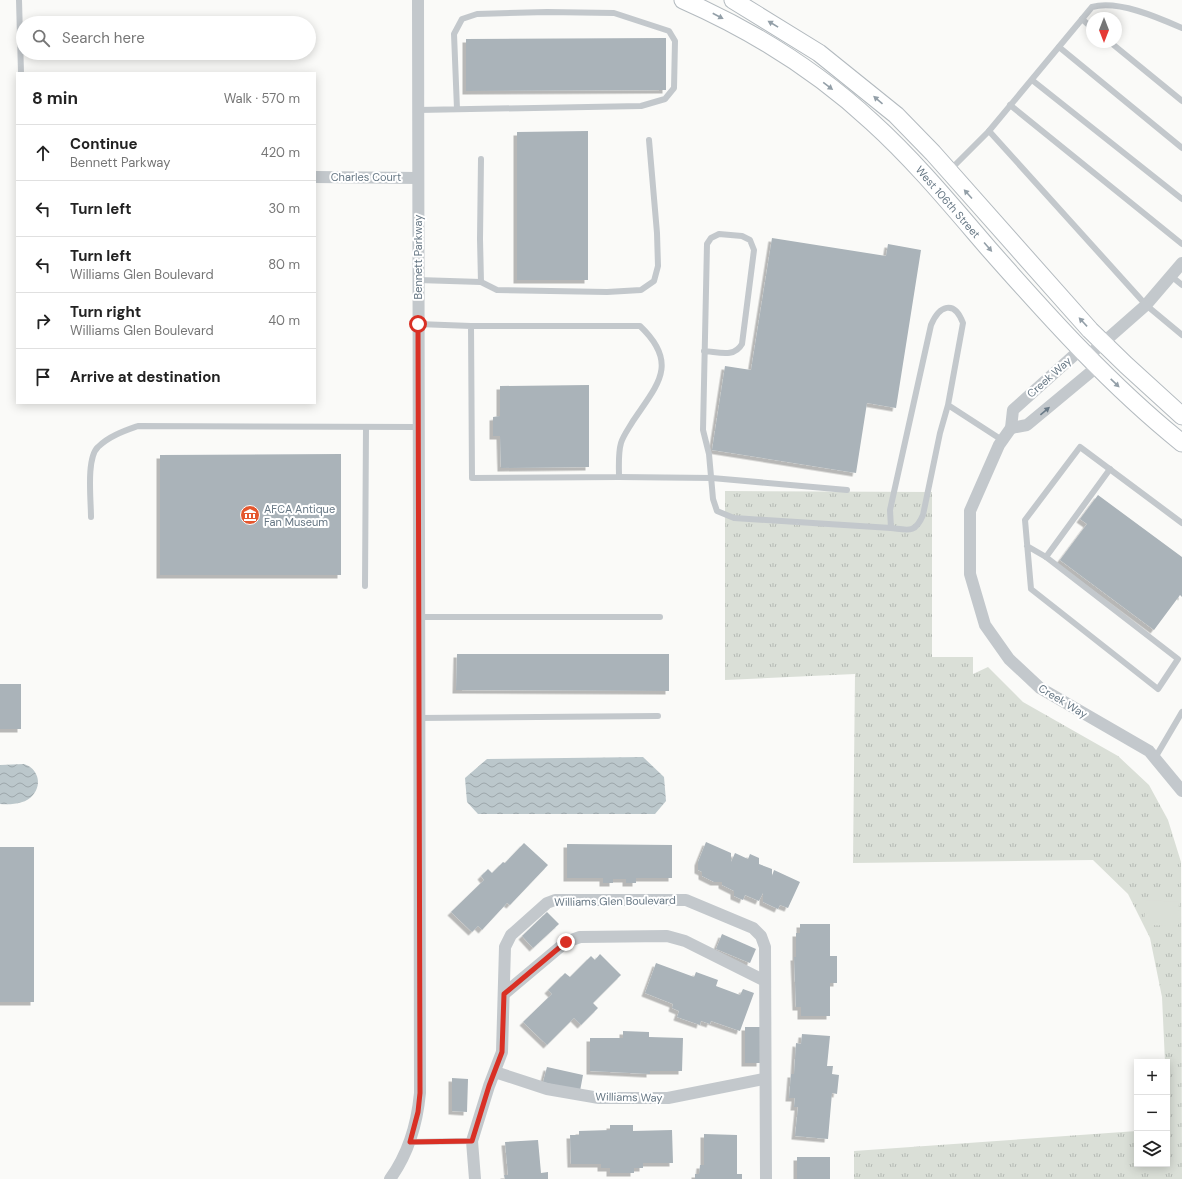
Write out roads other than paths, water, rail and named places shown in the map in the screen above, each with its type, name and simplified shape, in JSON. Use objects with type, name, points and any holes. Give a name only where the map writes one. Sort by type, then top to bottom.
[{"type":"street","name":"Bennett Parkway","points":[[390,1179],[398,1168],[410,1142],[418,1112],[420,1093],[418,0]]},
{"type":"street","name":"West 106th Street","points":[[683,0],[740,28],[770,45],[829,87],[871,121],[923,173],[1037,303],[1089,357],[1136,404],[1182,443]]},
{"type":"street","name":"West 106th Street","points":[[733,0],[789,33],[845,72],[896,115],[948,171],[1065,303],[1104,343],[1182,416]]},
{"type":"street","name":"Charles Court","points":[[316,177],[418,178]]},
{"type":"street","points":[[1089,357],[1146,305],[1182,263]]},
{"type":"street","name":"Creek Way","points":[[1089,357],[1013,410],[1011,428],[1002,440],[970,511],[970,574],[986,625],[1009,659],[1040,688],[1149,751],[1182,791]]},
{"type":"street","name":"Creek Way","points":[[1011,428],[1027,425],[1089,357]]},
{"type":"street","name":"Williams Glen Boulevard","points":[[475,1179],[472,1141],[502,1052],[504,954],[505,947],[511,935],[547,903],[555,900],[686,900],[753,928],[761,936],[765,946],[764,1079],[766,1179]]},
{"type":"street","points":[[504,994],[566,942],[580,937],[667,936],[685,941],[765,981]]},
{"type":"street","name":"Williams Way","points":[[495,1072],[547,1089],[599,1098],[668,1098],[764,1079]]},
{"type":"lane","points":[[19,0],[19,16]]},
{"type":"lane","points":[[948,171],[989,131],[1092,7],[1102,2],[1119,3],[1182,28]]},
{"type":"lane","points":[[418,110],[641,106],[665,99],[674,88],[675,41],[669,31],[614,13],[547,12],[477,14],[467,17],[462,19],[454,34],[457,109]]},
{"type":"lane","points":[[1082,19],[1086,23]]},
{"type":"lane","points":[[1059,47],[1182,148]]},
{"type":"lane","points":[[1117,48],[1182,101]]},
{"type":"lane","points":[[21,60],[21,72]]},
{"type":"lane","points":[[1032,80],[1182,199]]},
{"type":"lane","points":[[1010,105],[1182,244]]},
{"type":"lane","points":[[989,131],[1146,305],[1182,335]]},
{"type":"lane","points":[[418,280],[481,282],[497,290],[607,292],[641,290],[654,281],[658,266],[657,233],[649,140]]},
{"type":"lane","points":[[481,159],[481,282]]},
{"type":"lane","points":[[704,351],[733,354],[742,344],[754,250],[750,240],[742,236],[719,234],[711,238],[707,244],[704,351],[703,430],[709,454],[713,499],[717,511],[734,518],[910,530],[918,525],[923,515],[940,433],[948,405],[963,323],[959,313],[953,309],[943,308],[936,314],[931,325],[890,510],[890,528]]},
{"type":"lane","points":[[1171,276],[1182,285]]},
{"type":"lane","points":[[418,324],[471,326],[640,326],[650,336],[658,348],[662,365],[660,380],[621,442],[619,477]]},
{"type":"lane","points":[[471,326],[472,478],[712,478],[847,490]]},
{"type":"lane","points":[[948,405],[1002,440]]},
{"type":"lane","points":[[91,517],[91,461],[96,448],[115,435],[138,426],[418,427]]},
{"type":"lane","points":[[365,586],[366,427]]},
{"type":"lane","points":[[1027,546],[1046,557],[1180,660],[1158,689],[1030,589],[1025,520],[1080,447],[1182,523]]},
{"type":"lane","points":[[1046,557],[1110,469]]},
{"type":"lane","points":[[419,617],[660,617]]},
{"type":"lane","points":[[1155,758],[1182,712]]},
{"type":"lane","points":[[419,718],[658,716]]},
{"type":"lane","points":[[410,1142],[472,1141]]},
{"type":"water","points":[[643,757],[664,777],[666,801],[655,814],[478,814],[467,802],[465,778],[487,759]]},
{"type":"water","points":[[24,764],[29,766],[37,776],[38,786],[33,795],[22,802],[0,804],[0,765]]},
{"type":"place","name":"AFCA Antique Fan Museum","points":[[250,515]]}]
